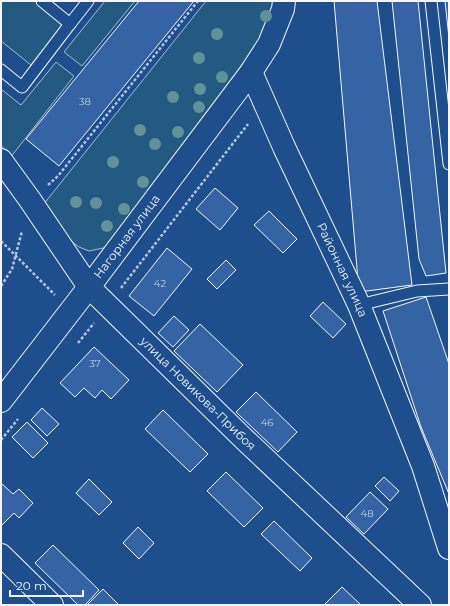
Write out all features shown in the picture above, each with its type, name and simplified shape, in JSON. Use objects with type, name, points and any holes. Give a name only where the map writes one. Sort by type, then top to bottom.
[{"type":"street","points":[[251,72],[269,44],[283,9],[284,1]]},
{"type":"street","name":"Районная улица","points":[[251,72],[284,147],[359,305],[423,466],[449,548]]},
{"type":"street","name":"Нагорная улица","points":[[1,401],[251,72]]},
{"type":"street","name":"улица Новикова-Прибоя","points":[[1,160],[89,287],[244,439],[420,605]]},
{"type":"street","points":[[1,556],[52,605]]},
{"type":"lane","points":[[42,1],[70,24]]},
{"type":"lane","points":[[1,70],[22,87],[88,1]]},
{"type":"lane","points":[[431,1],[449,164]]},
{"type":"lane","points":[[359,305],[417,291],[449,289]]},
{"type":"path","points":[[1,286],[12,269],[30,200],[58,176],[198,1]]},
{"type":"path","points":[[74,349],[265,103]]},
{"type":"path","points":[[1,241],[88,330]]},
{"type":"path","points":[[1,440],[20,416]]},
{"type":"shaded area","points":[[1,1],[36,1],[64,23],[31,65],[1,41]]},
{"type":"shaded area","points":[[105,1],[135,1],[82,66],[64,52]]},
{"type":"shaded area","points":[[206,1],[279,1],[257,47],[108,247],[89,251],[79,247],[72,242],[43,205]]},
{"type":"shaded area","points":[[56,62],[74,76],[10,158],[1,145],[1,89],[21,105]]},
{"type":"building","points":[[139,1],[194,1],[59,166],[26,139]]},
{"type":"building","points":[[334,1],[377,1],[412,285],[359,292]]},
{"type":"building","points":[[392,1],[418,1],[446,273],[426,276],[419,259]]},
{"type":"building","points":[[445,1],[449,1],[449,38]]},
{"type":"building","points":[[215,188],[238,208],[220,230],[196,209]]},
{"type":"building","points":[[269,211],[297,239],[283,253],[254,225]]},
{"type":"building","points":[[167,248],[192,269],[154,316],[129,296]]},
{"type":"building","points":[[226,260],[236,270],[217,289],[207,279]]},
{"type":"building","points":[[426,297],[449,364],[449,494],[421,427],[383,311]]},
{"type":"building","points":[[323,302],[346,324],[333,338],[310,316]]},
{"type":"building","points":[[174,316],[189,330],[173,347],[158,333]]},
{"type":"building","points":[[200,324],[243,365],[217,392],[174,351]]},
{"type":"building","points":[[94,347],[129,380],[111,399],[102,390],[95,398],[84,388],[75,397],[60,383]]},
{"type":"building","points":[[256,392],[297,432],[278,452],[236,412]]},
{"type":"building","points":[[42,408],[59,424],[47,436],[31,420]]},
{"type":"building","points":[[163,410],[208,454],[190,472],[145,429]]},
{"type":"building","points":[[27,422],[48,443],[33,458],[12,437]]},
{"type":"building","points":[[226,472],[263,508],[244,527],[207,491]]},
{"type":"building","points":[[384,477],[399,491],[390,501],[375,486]]},
{"type":"building","points":[[89,479],[112,502],[99,515],[76,493]]},
{"type":"building","points":[[1,483],[13,494],[19,489],[33,503],[19,518],[14,513],[1,526]]},
{"type":"building","points":[[370,492],[388,509],[364,534],[346,517]]},
{"type":"building","points":[[274,521],[312,558],[300,571],[261,534]]},
{"type":"building","points":[[138,527],[154,543],[139,559],[123,543]]},
{"type":"building","points":[[53,545],[99,590],[85,605],[78,605],[35,563]]},
{"type":"building","points":[[342,587],[361,605],[324,605]]},
{"type":"building","points":[[103,589],[119,605],[87,605]]}]
